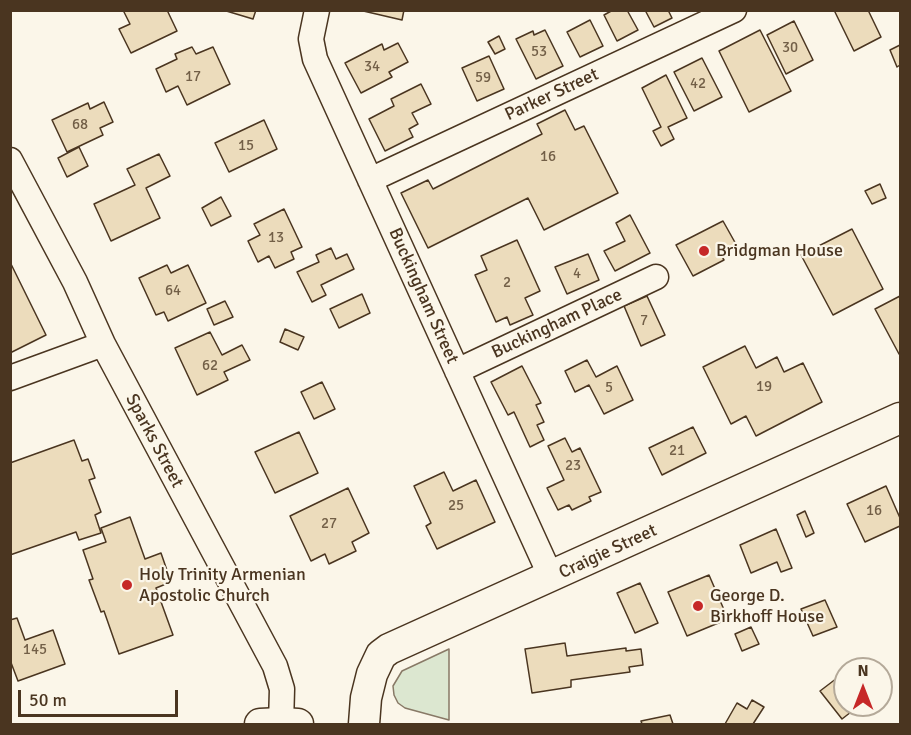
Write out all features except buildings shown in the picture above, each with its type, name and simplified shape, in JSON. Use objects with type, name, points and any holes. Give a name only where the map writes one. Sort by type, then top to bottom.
[{"type":"main road","name":"Craigie Street","points":[[364,724],[368,687],[376,662],[389,649],[551,578],[900,418]]},
{"type":"street","name":"Buckingham Street","points":[[316,10],[311,39],[313,52],[551,578]]},
{"type":"street","name":"Parker Street","points":[[370,180],[734,10]]},
{"type":"street","name":"Sparks Street","points":[[10,160],[75,282],[103,344],[274,666],[282,689],[280,724]]},
{"type":"street","name":"Buckingham Place","points":[[457,371],[656,277]]},
{"type":"street","points":[[10,378],[103,344]]},
{"type":"green space","points":[[449,649],[449,720],[405,708],[398,703],[393,686],[402,671]]},
{"type":"place","name":"Bridgman House","points":[[704,251]]},
{"type":"place","name":"Holy Trinity Armenian Apostolic Church","points":[[127,585]]},
{"type":"place","name":"George D. Birkhoff House","points":[[698,606]]}]
